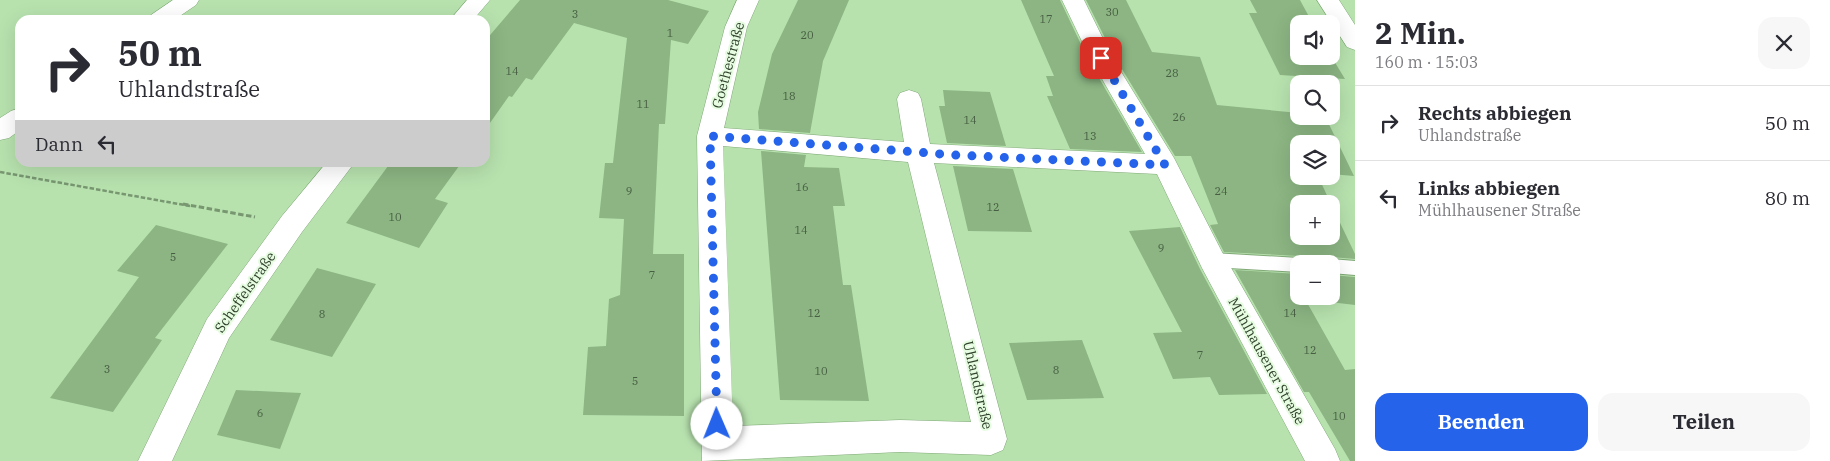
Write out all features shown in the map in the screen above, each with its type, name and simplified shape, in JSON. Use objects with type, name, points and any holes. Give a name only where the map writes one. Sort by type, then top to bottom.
[{"type":"street","points":[[166,15],[188,0]]},
{"type":"street","points":[[466,15],[479,0]]},
{"type":"street","name":"Goethestraße","points":[[718,452],[710,136],[736,27],[748,0]]},
{"type":"street","name":"Mühlhausener Straße","points":[[1073,0],[1101,58],[1165,165],[1212,260],[1323,461]]},
{"type":"street","points":[[1328,0],[1355,42]]},
{"type":"street","name":"Uhlandstraße","points":[[718,452],[900,436],[991,439],[954,286],[934,218],[909,99]]},
{"type":"street","points":[[0,131],[15,120]]},
{"type":"street","points":[[710,136],[919,153],[1165,165]]},
{"type":"street","name":"Scheffelstraße","points":[[155,461],[218,329],[292,224],[338,167]]},
{"type":"lane","points":[[1212,260],[1290,264]]},
{"type":"lane","points":[[1340,267],[1355,268]]},
{"type":"path","points":[[0,172],[292,224]]},
{"type":"building","points":[[520,0],[668,0],[709,11],[688,44],[671,40],[665,124],[659,124],[653,254],[684,254],[684,416],[583,415],[588,347],[606,346],[609,299],[620,295],[624,219],[599,218],[605,163],[613,163],[627,38],[574,23],[532,80],[526,78],[512,97],[509,96],[490,123],[490,35]]},
{"type":"building","points":[[798,0],[849,0],[823,61],[810,133],[759,129],[758,112],[772,54]]},
{"type":"building","points":[[1021,0],[1060,0],[1088,59],[1142,152],[1070,149],[1047,96],[1053,96],[1046,76],[1054,76]]},
{"type":"building","points":[[1086,0],[1126,0],[1152,52],[1200,57],[1217,105],[1290,112],[1290,125],[1329,125],[1334,135],[1290,135],[1290,185],[1322,185],[1327,195],[1290,195],[1290,245],[1340,245],[1340,222],[1355,254],[1355,259],[1340,258],[1340,255],[1290,256],[1224,252],[1210,225],[1218,224],[1191,156],[1175,156],[1114,56]]},
{"type":"building","points":[[1250,0],[1300,0],[1308,15],[1290,15],[1290,65],[1336,65],[1345,79],[1340,79],[1340,75],[1280,75],[1249,13],[1257,13]]},
{"type":"building","points":[[943,90],[990,92],[1006,146],[947,143],[939,106],[945,106]]},
{"type":"building","points":[[1340,147],[1354,176],[1340,175]]},
{"type":"building","points":[[761,151],[806,155],[804,167],[839,168],[845,206],[833,206],[843,285],[851,285],[869,401],[780,400]]},
{"type":"building","points":[[953,166],[1013,169],[1032,232],[968,231]]},
{"type":"building","points":[[387,167],[458,167],[435,199],[448,203],[419,248],[346,223]]},
{"type":"building","points":[[156,225],[228,244],[155,338],[162,340],[113,412],[50,398],[139,277],[117,271]]},
{"type":"building","points":[[1180,227],[1200,269],[1267,394],[1219,395],[1210,377],[1173,379],[1153,333],[1182,332],[1129,231]]},
{"type":"building","points":[[317,268],[376,284],[332,357],[270,340]]},
{"type":"building","points":[[1235,270],[1290,273],[1290,305],[1308,305],[1345,370],[1355,369],[1355,461],[1350,461],[1309,392],[1304,392]]},
{"type":"building","points":[[1340,276],[1355,277],[1355,305],[1340,303]]},
{"type":"building","points":[[1082,340],[1104,398],[1027,400],[1009,343]]},
{"type":"building","points":[[236,390],[301,393],[280,449],[217,435]]},
{"type":"route","points":[[717,424],[710,136],[954,155],[1165,165],[1101,58]]}]
